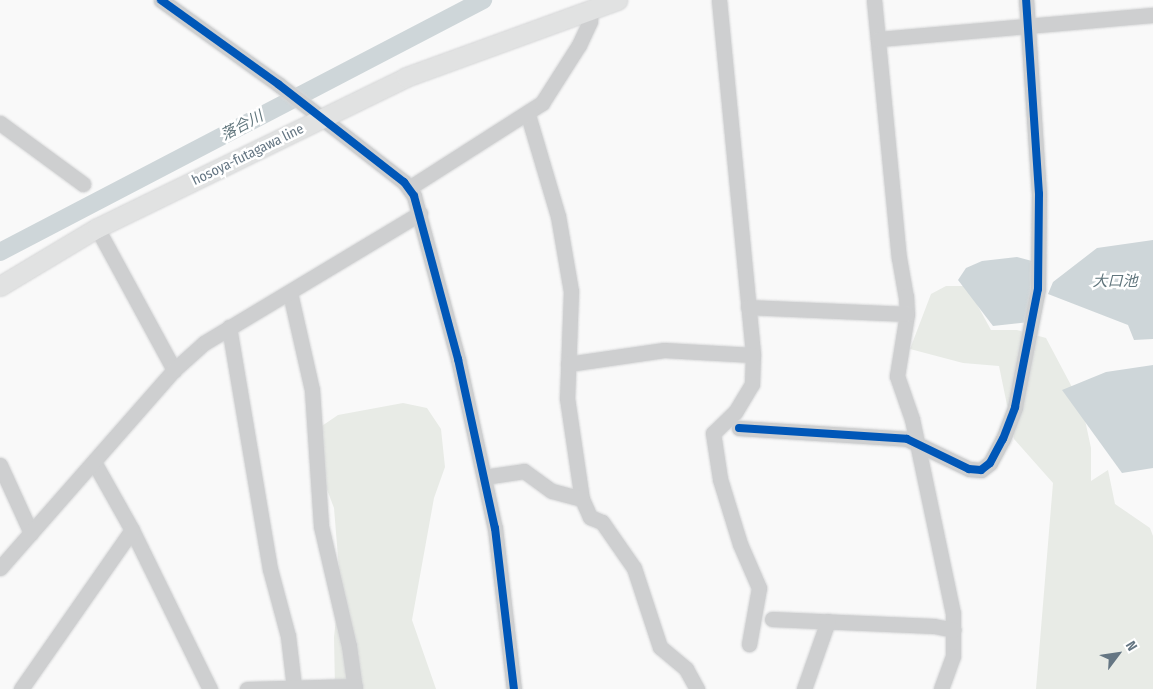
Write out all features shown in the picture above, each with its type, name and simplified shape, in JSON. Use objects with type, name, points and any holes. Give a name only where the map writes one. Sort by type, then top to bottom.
[{"type":"main road","name":"hosoya-futagawa line","points":[[0,286],[97,228],[316,116],[406,77],[617,0]]},
{"type":"street","points":[[161,0],[278,84],[408,188],[420,212],[458,359],[484,478],[494,528],[514,689]]},
{"type":"street","points":[[719,0],[753,354],[752,384],[735,412],[713,433],[720,479],[740,544],[759,588],[749,644]]},
{"type":"street","points":[[874,0],[906,314],[898,376],[916,441],[941,551],[954,630],[953,656],[941,689]]},
{"type":"street","points":[[739,428],[916,441],[969,469],[981,470],[990,463],[1003,439],[1015,407],[1038,289],[1038,194],[1026,0]]},
{"type":"street","points":[[408,188],[528,115],[542,103],[566,70],[590,21],[591,9]]},
{"type":"street","points":[[878,39],[1153,15]]},
{"type":"street","points":[[528,115],[558,216],[571,291],[567,398],[582,499],[590,517],[602,522],[634,568],[660,647],[686,669],[697,689]]},
{"type":"street","points":[[0,123],[83,184]]},
{"type":"street","points":[[0,568],[95,464],[174,370],[229,327],[290,293],[420,212]]},
{"type":"street","points":[[97,228],[174,370]]},
{"type":"street","points":[[247,689],[355,687],[349,646],[321,526],[312,390],[290,293]]},
{"type":"street","points":[[748,307],[906,314]]},
{"type":"street","points":[[229,327],[270,569],[288,636],[294,688]]},
{"type":"street","points":[[568,364],[664,350],[753,354]]},
{"type":"street","points":[[95,464],[132,530],[210,689]]},
{"type":"street","points":[[0,465],[31,533]]},
{"type":"street","points":[[484,478],[524,471],[552,492],[582,499]]},
{"type":"street","points":[[21,689],[132,530]]},
{"type":"street","points":[[772,619],[934,626],[954,630]]},
{"type":"street","points":[[804,689],[828,621]]},
{"type":"shaded area","points":[[946,286],[967,286],[991,330],[1017,330],[1046,338],[1082,406],[1091,448],[1091,481],[1108,470],[1115,504],[1150,528],[1153,536],[1153,689],[1036,689],[1053,483],[1014,439],[999,366],[963,363],[910,349],[931,294]]},
{"type":"shaded area","points":[[403,403],[427,408],[441,429],[445,467],[434,498],[412,620],[436,689],[335,689],[334,637],[340,582],[334,508],[318,466],[316,430],[338,415]]},
{"type":"water","name":"大口池","points":[[1153,240],[1153,339],[1134,340],[1128,325],[1048,294],[1053,282],[1097,248]]},
{"type":"water","points":[[1017,257],[1032,261],[1029,322],[993,326],[958,280],[966,268],[982,261]]},
{"type":"water","points":[[1153,365],[1153,468],[1122,473],[1062,390],[1106,372]]},
{"type":"waterway","name":"落合川","points":[[0,252],[483,0]]},
{"type":"cycle path","points":[[161,0],[278,84],[404,182],[414,196],[458,359],[495,528],[514,689]]},
{"type":"cycle path","points":[[739,428],[907,439],[969,469],[981,470],[990,463],[1003,439],[1015,407],[1038,289],[1039,194],[1026,0]]}]
